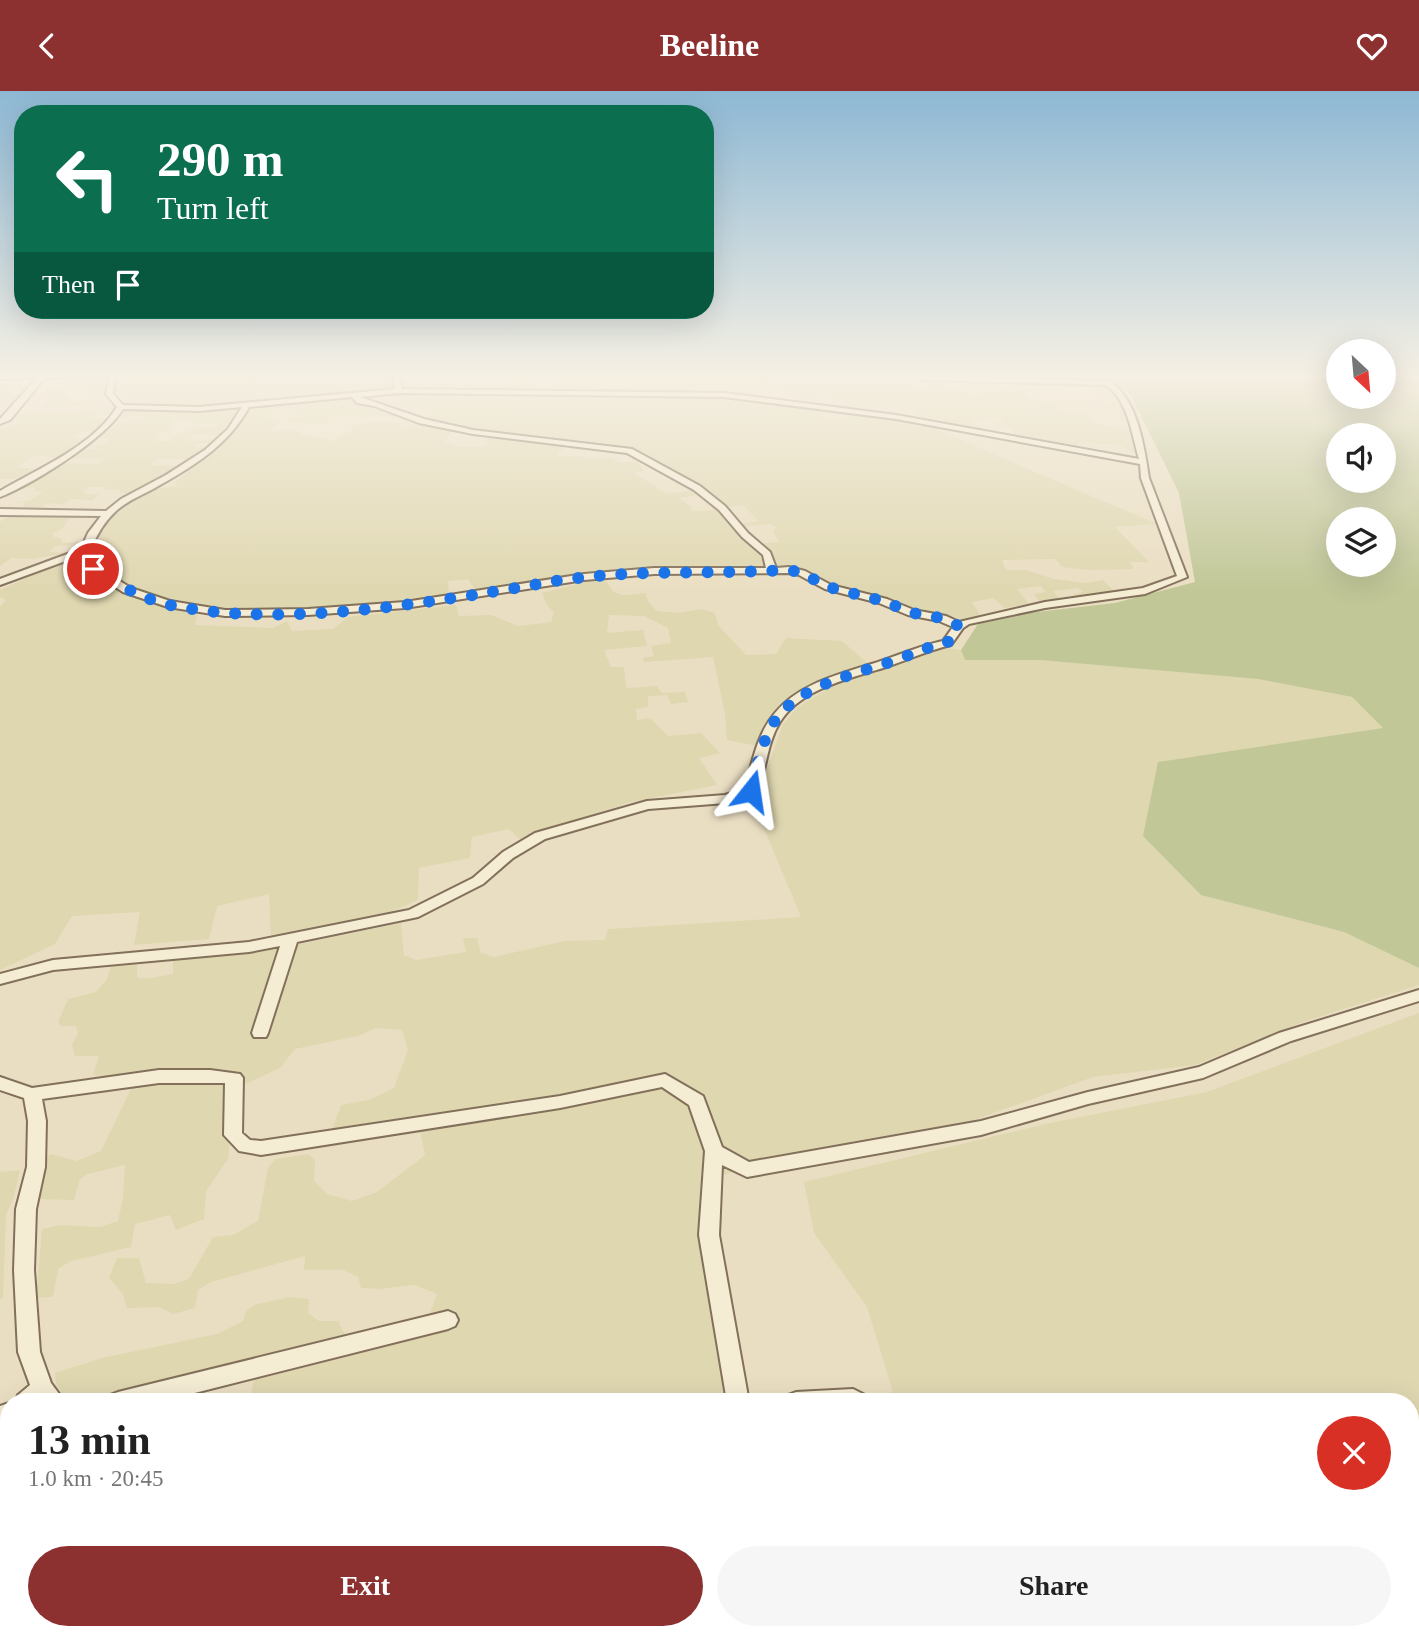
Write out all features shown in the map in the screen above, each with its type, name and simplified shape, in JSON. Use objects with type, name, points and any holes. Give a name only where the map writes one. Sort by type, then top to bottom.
[{"type":"street","points":[[0,494],[79,446]]},
{"type":"street","points":[[0,582],[85,551],[93,534],[119,501],[156,485],[211,446]]},
{"type":"street","points":[[590,446],[629,451],[697,488],[722,508],[745,535],[767,554],[772,571]]},
{"type":"street","points":[[1057,446],[1144,462]]},
{"type":"street","points":[[85,551],[93,569],[127,590],[168,604],[225,613],[308,612],[405,605],[584,577],[642,572],[772,571],[802,573],[828,587],[883,601],[912,613],[942,618],[959,626],[1045,605],[1145,591],[1182,577],[1165,521],[1144,477],[1144,462],[1140,446]]},
{"type":"street","points":[[0,512],[102,512],[106,516]]},
{"type":"street","points":[[0,979],[52,965],[249,947],[413,914],[478,881],[508,855],[540,836],[647,805],[726,799],[751,791],[762,748],[786,707],[833,680],[900,659],[920,649],[947,643],[959,626]]},
{"type":"street","points":[[260,1033],[290,939]]},
{"type":"street","points":[[714,1151],[747,1170],[981,1128],[1088,1098],[1203,1072],[1285,1037],[1419,995]]},
{"type":"street","points":[[0,1083],[32,1094],[97,1083],[207,1075],[234,1078],[233,1135],[245,1146],[261,1148],[560,1102],[665,1080],[697,1101],[714,1151],[709,1235],[736,1393]]},
{"type":"street","points":[[32,1094],[37,1132],[36,1167],[26,1209],[24,1270],[29,1352],[39,1393]]},
{"type":"street","points":[[154,1393],[447,1320]]},
{"type":"shaded area","points":[[0,446],[76,446],[56,458],[36,455],[16,467],[36,469],[18,479],[0,479]]},
{"type":"shaded area","points":[[85,446],[207,448],[194,459],[156,459],[150,465],[182,466],[132,494],[104,490],[105,487],[90,487],[82,493],[99,495],[92,500],[71,499],[63,504],[46,503],[37,511],[21,511],[25,503],[17,503],[31,500],[43,492],[33,491],[36,488],[16,487],[60,463],[97,464],[104,459],[66,458],[79,450],[99,448]]},
{"type":"shaded area","points":[[217,446],[565,446],[557,452],[557,456],[612,458],[620,463],[637,461],[644,471],[634,473],[667,494],[697,490],[702,494],[680,498],[692,511],[720,510],[765,556],[769,568],[627,571],[477,592],[468,579],[448,581],[449,597],[396,604],[244,611],[172,601],[137,590],[98,566],[94,544],[123,501],[142,492],[178,485],[174,483]]},
{"type":"shaded area","points":[[615,446],[975,446],[1157,524],[1115,527],[1149,562],[1130,562],[1134,569],[1090,570],[1062,567],[1055,559],[1002,560],[1006,570],[1026,570],[1054,579],[1085,583],[1103,580],[1117,594],[1082,600],[1073,595],[1083,592],[1078,588],[1053,591],[1061,600],[1041,603],[1034,594],[1046,592],[1040,586],[1017,589],[1029,604],[1005,608],[993,598],[972,602],[980,615],[962,620],[926,612],[863,591],[837,587],[800,568],[776,568],[770,555],[758,544],[779,542],[773,532],[776,527],[770,524],[745,526],[743,524],[759,521],[742,505],[723,508],[706,492],[637,453]]},
{"type":"shaded area","points":[[1122,446],[1134,446],[1137,456]]},
{"type":"shaded area","points":[[11,515],[72,515],[61,530],[53,533],[54,537],[61,538],[62,543],[79,542],[76,545],[55,546],[50,552],[68,553],[32,559],[12,558],[0,566],[0,522]]},
{"type":"shaded area","points":[[78,560],[122,593],[197,614],[195,625],[273,628],[287,621],[292,631],[333,629],[348,617],[456,605],[459,616],[491,615],[518,626],[551,622],[554,612],[547,605],[542,593],[589,581],[606,581],[613,592],[624,595],[645,593],[649,603],[657,611],[678,613],[701,609],[715,613],[718,625],[746,655],[776,654],[786,638],[842,641],[868,664],[818,681],[781,704],[757,746],[727,740],[725,714],[713,657],[644,662],[643,658],[654,656],[651,646],[671,643],[668,628],[644,616],[609,615],[607,633],[643,630],[647,646],[604,650],[611,667],[624,667],[626,688],[657,686],[662,693],[685,692],[688,702],[671,704],[667,695],[648,696],[648,707],[636,709],[637,720],[650,718],[668,736],[701,733],[720,753],[699,758],[717,785],[627,803],[544,830],[522,841],[509,829],[472,837],[470,858],[419,868],[418,900],[377,918],[271,935],[269,894],[217,906],[209,939],[134,945],[140,912],[72,916],[55,944],[0,970],[0,606],[6,600],[0,597],[0,590],[53,566]]},
{"type":"shaded area","points":[[944,648],[961,650],[965,660],[1040,660],[1258,679],[1352,697],[1384,728],[1158,762],[1202,895],[1344,932],[1419,968],[1419,985],[1303,1022],[1195,1065],[1093,1077],[966,1123],[760,1161],[704,1183],[730,1393],[252,1393],[255,1373],[202,1390],[200,1393],[165,1393],[168,1386],[150,1393],[62,1393],[56,1383],[55,1373],[102,1358],[217,1334],[243,1321],[247,1310],[257,1304],[291,1297],[309,1299],[308,1313],[319,1321],[338,1321],[351,1346],[427,1321],[437,1294],[415,1285],[361,1288],[358,1277],[343,1270],[304,1270],[305,1256],[211,1282],[198,1290],[195,1308],[173,1314],[159,1307],[127,1308],[123,1294],[109,1278],[117,1258],[139,1258],[146,1283],[173,1284],[189,1279],[213,1237],[233,1235],[258,1221],[268,1168],[275,1159],[308,1154],[315,1160],[314,1181],[327,1194],[352,1201],[377,1192],[425,1155],[420,1131],[330,1135],[341,1105],[369,1100],[394,1088],[408,1050],[402,1030],[376,1028],[358,1036],[295,1049],[280,1068],[245,1084],[233,1104],[228,1159],[206,1191],[204,1219],[176,1230],[170,1215],[135,1224],[131,1247],[71,1261],[58,1269],[53,1297],[36,1298],[42,1229],[60,1225],[100,1227],[118,1221],[123,1198],[125,1165],[88,1174],[80,1179],[74,1200],[40,1199],[44,1162],[50,1154],[77,1161],[101,1151],[131,1089],[128,1078],[93,1075],[99,1056],[75,1056],[72,1045],[78,1033],[76,1026],[61,1026],[58,1022],[68,999],[96,992],[107,979],[111,966],[137,965],[137,978],[151,978],[173,974],[173,960],[301,944],[401,923],[404,955],[416,960],[466,952],[463,938],[477,938],[481,953],[494,957],[565,941],[605,940],[608,929],[801,917],[754,805],[783,724],[798,707],[837,683]]},
{"type":"shaded area","points":[[1419,1013],[1419,1393],[886,1393],[893,1392],[867,1307],[814,1233],[804,1182],[1045,1124],[1207,1092]]},
{"type":"shaded area","points":[[20,1170],[14,1197],[6,1214],[3,1298],[0,1300],[0,1172]]},
{"type":"green space","points":[[1156,446],[1326,446],[1326,493],[1396,493],[1396,446],[1419,446],[1419,968],[1344,932],[1201,895],[1143,836],[1158,762],[1383,728],[1352,697],[1258,679],[1040,660],[965,660],[961,650],[978,624],[1028,613],[1115,603],[1195,582],[1179,493]]},
{"type":"route","points":[[93,569],[127,590],[168,604],[225,613],[308,612],[405,605],[584,577],[654,571],[789,570],[802,573],[828,587],[883,601],[912,613],[942,618],[959,626],[947,643],[920,649],[900,659],[833,680],[786,707],[762,748],[751,791]]}]
